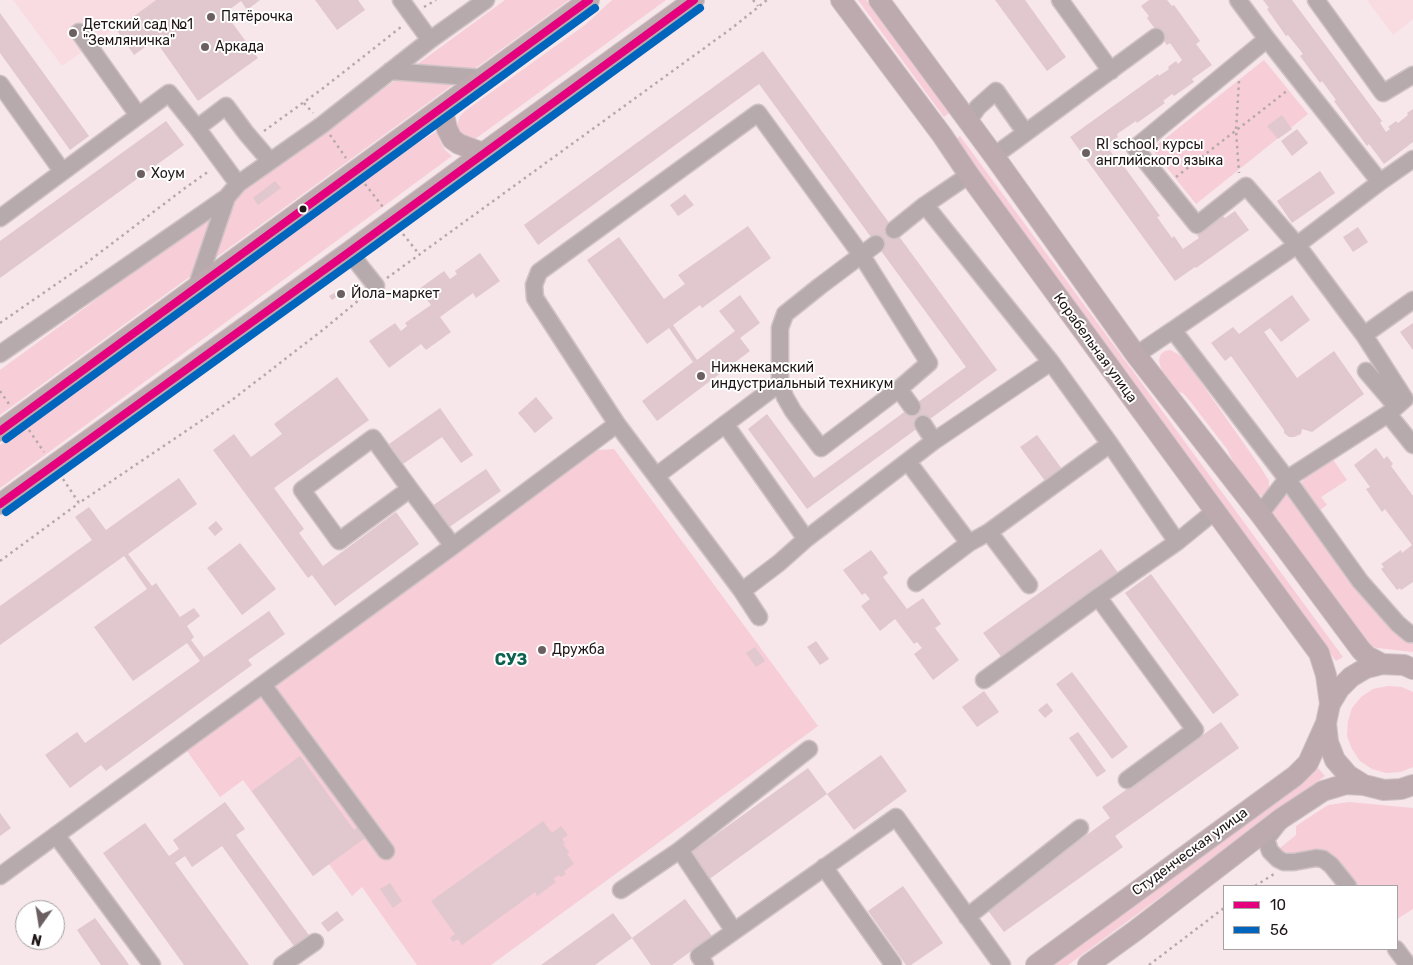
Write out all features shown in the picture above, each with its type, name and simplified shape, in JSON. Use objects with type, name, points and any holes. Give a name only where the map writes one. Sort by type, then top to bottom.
[{"type":"main road","points":[[0,431],[589,0]]},
{"type":"main road","points":[[0,504],[694,0]]},
{"type":"main road","name":"Корабельная улица","points":[[841,0],[942,135],[969,175],[1319,653],[1326,675],[1328,742],[1336,760],[1348,775],[1364,785],[1384,790],[1402,789],[1413,785]]},
{"type":"main road","points":[[879,0],[994,156],[1136,355],[1260,514],[1361,650],[1367,656],[1382,664]]},
{"type":"main road","points":[[445,106],[444,115],[452,139],[458,144],[483,153]]},
{"type":"main road","points":[[942,135],[966,119]]},
{"type":"main road","points":[[1328,713],[1339,689],[1351,677],[1366,668],[1382,664],[1404,665],[1413,669]]},
{"type":"main road","name":"Студенческая улица","points":[[1036,965],[1296,776],[1308,763],[1328,713]]},
{"type":"main road","name":"Студенческая улица","points":[[1088,965],[1282,818],[1323,791],[1346,784],[1364,785]]},
{"type":"street","points":[[401,0],[430,40]]},
{"type":"street","points":[[0,354],[227,197],[238,184],[322,124],[430,40],[486,0]]},
{"type":"street","points":[[1060,0],[1111,71]]},
{"type":"street","points":[[1238,0],[1380,182]]},
{"type":"street","points":[[1316,0],[1383,93],[1413,75]]},
{"type":"street","points":[[79,32],[138,115]]},
{"type":"street","points":[[994,156],[1156,37]]},
{"type":"street","points":[[1267,39],[1135,148],[1197,225],[1246,186],[1297,245],[1364,335],[1401,403],[1413,444]]},
{"type":"street","points":[[390,71],[482,78]]},
{"type":"street","points":[[0,84],[62,171]]},
{"type":"street","points":[[966,119],[996,91],[1025,132]]},
{"type":"street","points":[[0,218],[169,93],[238,184]]},
{"type":"street","points":[[196,128],[226,106],[270,161]]},
{"type":"street","points":[[759,616],[742,590],[617,424],[535,298],[534,285],[539,272],[758,113],[862,256],[929,363],[899,389],[821,448],[793,411],[780,383],[780,328],[785,314],[862,256],[876,244]]},
{"type":"street","points":[[1136,355],[1297,245],[1413,159]]},
{"type":"street","points":[[894,230],[925,205],[969,175]]},
{"type":"street","points":[[196,288],[227,197]]},
{"type":"street","points":[[925,205],[1050,362],[1110,444],[1177,542]]},
{"type":"street","points":[[349,252],[376,286]]},
{"type":"street","points":[[1364,335],[1413,300]]},
{"type":"street","points":[[1173,330],[1287,479],[1360,580],[1398,624],[1410,634],[1413,634]]},
{"type":"street","points":[[742,590],[934,441],[1050,362]]},
{"type":"street","points":[[1366,370],[1401,403]]},
{"type":"street","points":[[656,476],[780,383]]},
{"type":"street","points":[[899,389],[912,407]]},
{"type":"street","points":[[1260,514],[1287,479],[1401,403]]},
{"type":"street","points":[[0,876],[617,424]]},
{"type":"street","points":[[725,424],[806,539]]},
{"type":"street","points":[[923,424],[934,441]]},
{"type":"street","points":[[410,488],[339,541],[302,490],[373,438],[453,546]]},
{"type":"street","points":[[916,583],[969,543],[989,532],[1110,444]]},
{"type":"street","points":[[908,462],[969,543]]},
{"type":"street","points":[[984,680],[1177,542],[1216,511]]},
{"type":"street","points":[[989,532],[1029,585]]},
{"type":"street","points":[[1098,597],[1195,730],[1127,780]]},
{"type":"street","points":[[263,684],[386,851]]},
{"type":"street","points":[[621,890],[680,850],[809,749]]},
{"type":"street","name":"Корабельная улица","points":[[1384,790],[1413,798]]},
{"type":"street","points":[[705,965],[699,956],[896,816],[1002,965]]},
{"type":"street","points":[[1282,818],[1266,839],[1270,851],[1284,862],[1316,858],[1323,859],[1331,865],[1347,885]]},
{"type":"street","points":[[967,917],[1080,828]]},
{"type":"street","points":[[56,835],[152,965]]},
{"type":"street","points":[[680,850],[734,931]]},
{"type":"street","points":[[824,868],[893,964],[891,965]]},
{"type":"street","points":[[282,965],[315,942]]},
{"type":"street","points":[[1397,950],[1408,965]]},
{"type":"path","points":[[753,0],[758,6]]},
{"type":"path","points":[[0,560],[79,503],[232,400],[376,286],[732,28],[767,0]]},
{"type":"path","points":[[1240,62],[1236,130],[1241,190]]},
{"type":"path","points":[[1165,185],[1300,81]]},
{"type":"path","points":[[0,391],[79,503]]},
{"type":"path","points":[[1148,965],[1223,909]]},
{"type":"shaded area","name":"Детский сад №1 \"Земляничка\"","points":[[13,0],[156,0],[62,66]]},
{"type":"shaded area","points":[[505,0],[569,0],[0,415],[0,370]]},
{"type":"shaded area","points":[[612,0],[666,0],[471,142],[458,132],[457,125],[460,116],[465,111],[585,25]]},
{"type":"shaded area","points":[[858,0],[866,0],[949,113],[944,117]]},
{"type":"shaded area","points":[[1367,0],[1413,0],[1413,19],[1393,35]]},
{"type":"shaded area","points":[[1264,60],[1308,114],[1196,204],[1152,149]]},
{"type":"shaded area","points":[[437,131],[445,150],[452,156],[0,488],[0,445],[385,163]]},
{"type":"shaded area","points":[[960,136],[1343,657],[1336,661],[954,141]]},
{"type":"shaded area","points":[[1170,350],[1186,361],[1261,468],[1269,481],[1269,491],[1266,496],[1256,495],[1238,477],[1227,449],[1190,401],[1183,393],[1177,392],[1168,381],[1161,369],[1159,360],[1161,354]]},
{"type":"shaded area","name":"Дружба","points":[[614,449],[818,726],[491,965],[417,965],[362,887],[352,896],[329,864],[313,876],[243,780],[220,797],[187,751],[424,575],[597,450]]},
{"type":"shaded area","points":[[1330,460],[1334,461],[1347,480],[1321,497],[1327,505],[1320,510],[1314,508],[1301,484],[1303,480]]},
{"type":"shaded area","points":[[1289,494],[1413,637],[1413,652],[1378,648],[1364,644],[1272,515],[1277,504]]},
{"type":"shaded area","points":[[1388,686],[1402,687],[1413,692],[1413,767],[1401,772],[1386,773],[1372,769],[1360,761],[1352,749],[1347,736],[1348,721],[1352,708],[1361,697],[1373,689]]},
{"type":"shaded area","points":[[1318,768],[1325,776],[1068,965],[1051,965]]},
{"type":"shaded area","points":[[1349,802],[1413,808],[1413,909],[1398,918],[1398,885],[1354,885],[1337,864],[1282,856],[1280,848],[1296,835],[1296,826],[1328,805]]},
{"type":"building","name":"Аркада","points":[[156,0],[260,0],[247,10],[241,1],[225,13],[258,58],[198,101],[155,40],[134,55],[116,29]]},
{"type":"building","points":[[315,0],[358,0],[365,10],[337,30]]},
{"type":"building","points":[[995,0],[1025,0],[1066,57],[1047,71]]},
{"type":"building","points":[[1149,0],[1167,0],[1172,6],[1174,5],[1200,41],[1196,44],[1212,65],[1192,79],[1194,82],[1174,96],[1172,94],[1163,101],[1165,103],[1137,123],[1136,121],[1117,134],[1118,137],[1106,145],[1160,216],[1157,217],[1172,238],[1174,236],[1183,249],[1199,238],[1197,235],[1223,216],[1225,218],[1235,211],[1249,230],[1175,281],[1070,137],[1158,74],[1159,76],[1169,69],[1168,67],[1176,61],[1178,64],[1182,60],[1170,43],[1167,45],[1147,18],[1149,16],[1141,6]]},
{"type":"building","points":[[1263,0],[1292,0],[1382,121],[1380,123],[1386,132],[1390,129],[1388,127],[1396,121],[1398,123],[1413,109],[1413,142],[1384,164],[1369,144],[1367,146],[1334,101],[1336,100],[1322,81],[1320,83],[1300,56],[1303,54],[1288,35],[1286,36]]},
{"type":"building","points":[[0,13],[89,136],[70,150],[0,53]]},
{"type":"building","points":[[763,51],[997,370],[807,509],[748,429],[767,414],[814,478],[966,367],[759,84],[538,245],[524,225]]},
{"type":"building","points":[[1282,115],[1292,129],[1278,139],[1267,126]]},
{"type":"building","points":[[166,121],[184,145],[0,278],[0,241]]},
{"type":"building","points":[[1297,129],[1308,143],[1292,156],[1281,141]]},
{"type":"building","points":[[1320,171],[1335,193],[1292,223],[1277,201]]},
{"type":"building","points":[[275,181],[281,188],[258,205],[253,198]]},
{"type":"building","points":[[685,194],[694,205],[678,216],[670,205]]},
{"type":"building","points":[[748,226],[771,258],[702,308],[700,305],[673,325],[697,360],[735,331],[719,311],[740,295],[760,323],[740,338],[750,351],[657,421],[642,401],[693,362],[669,328],[647,344],[587,260],[619,237],[664,299],[685,284],[678,275]]},
{"type":"building","points":[[1358,227],[1368,242],[1353,252],[1343,237]]},
{"type":"building","points":[[480,253],[500,281],[476,298],[473,293],[440,317],[451,332],[426,350],[421,344],[389,368],[369,341],[395,323],[401,331],[407,326],[405,323],[431,305],[419,289],[444,271],[450,279],[457,274],[455,271]]},
{"type":"building","points":[[340,290],[342,293],[332,300],[329,296]]},
{"type":"building","points":[[1292,295],[1310,320],[1281,342],[1270,328],[1264,332],[1297,378],[1334,351],[1364,394],[1312,432],[1302,429],[1301,434],[1289,437],[1284,433],[1284,430],[1231,356],[1225,361],[1211,343],[1233,327],[1239,334]]},
{"type":"building","points":[[1413,323],[1413,350],[1400,332]]},
{"type":"building","points":[[337,377],[369,420],[274,488],[304,529],[299,533],[323,566],[396,512],[419,544],[335,606],[312,575],[308,578],[213,450],[234,434],[251,457],[282,434],[274,424]]},
{"type":"building","points":[[536,397],[553,418],[535,433],[518,413]]},
{"type":"building","points":[[440,408],[473,455],[461,463],[442,437],[403,464],[389,444]]},
{"type":"building","points":[[1037,435],[1062,469],[1045,481],[1020,447]]},
{"type":"building","points":[[1376,448],[1384,459],[1387,456],[1393,464],[1391,466],[1413,496],[1413,582],[1401,590],[1400,588],[1397,590],[1381,569],[1384,567],[1381,564],[1401,550],[1402,553],[1412,545],[1385,509],[1382,512],[1366,489],[1370,487],[1354,465]]},
{"type":"building","points":[[486,469],[501,491],[448,528],[432,506]]},
{"type":"building","points":[[179,478],[197,504],[128,554],[152,586],[156,583],[180,617],[194,608],[200,616],[187,626],[194,637],[191,640],[204,657],[269,611],[285,634],[248,660],[252,665],[106,771],[101,765],[70,788],[45,755],[77,732],[85,743],[200,661],[187,643],[133,681],[94,627],[147,589],[124,556],[0,645],[0,606],[92,540],[75,517],[89,507],[106,530]]},
{"type":"building","points":[[216,521],[223,529],[215,536],[208,528]]},
{"type":"building","points":[[240,543],[276,589],[242,615],[207,568]]},
{"type":"building","points":[[1101,549],[1119,574],[1002,658],[983,633]]},
{"type":"building","points":[[871,550],[888,573],[883,577],[907,609],[923,598],[941,624],[935,628],[959,660],[933,680],[914,654],[922,648],[917,642],[914,644],[895,619],[880,631],[861,606],[870,599],[865,593],[862,595],[843,570]]},
{"type":"building","points":[[1151,574],[1239,695],[1213,714],[1125,593]]},
{"type":"building","points":[[816,641],[829,659],[820,665],[807,647]]},
{"type":"building","points":[[755,647],[765,661],[756,667],[746,653]]},
{"type":"building","points":[[1072,672],[1128,747],[1112,759],[1056,684]]},
{"type":"building","points":[[984,691],[999,712],[977,727],[962,707]]},
{"type":"building","points":[[1047,703],[1053,711],[1045,718],[1038,710]]},
{"type":"building","points":[[1221,722],[1239,748],[1115,836],[1123,847],[1004,932],[986,908],[1110,818],[1102,807]]},
{"type":"building","points":[[1078,732],[1106,771],[1097,777],[1069,738]]},
{"type":"building","points":[[881,755],[907,791],[854,830],[827,794]]},
{"type":"building","points":[[300,756],[354,830],[357,827],[365,838],[313,876],[252,791]]},
{"type":"building","points":[[808,768],[827,794],[708,880],[689,854]]},
{"type":"building","points":[[225,802],[245,829],[236,835],[311,938],[296,949],[222,846],[192,867],[185,856],[175,863],[249,965],[184,965],[103,853],[145,823],[169,856],[179,849],[173,840]]},
{"type":"building","points":[[0,813],[11,828],[0,836]]},
{"type":"building","points":[[543,821],[552,833],[561,826],[568,835],[562,839],[565,843],[563,844],[574,864],[564,871],[566,874],[561,877],[559,875],[553,879],[556,882],[537,896],[535,892],[462,945],[458,939],[453,942],[450,938],[455,934],[431,901]]},
{"type":"building","points":[[390,883],[402,901],[393,908],[380,889]]},
{"type":"building","points":[[903,886],[943,943],[911,965],[906,965],[868,911]]},
{"type":"building","points":[[685,899],[712,936],[672,965],[651,965],[632,938]]},
{"type":"building","points":[[337,911],[344,920],[328,932],[321,923]]},
{"type":"building","points":[[613,913],[632,938],[595,965],[541,965]]},
{"type":"building","points":[[95,918],[129,965],[101,965],[77,930]]},
{"type":"transit line","name":"10","points":[[0,431],[589,0]]},
{"type":"transit line","name":"10","points":[[0,504],[694,0]]},
{"type":"transit line","name":"56","points":[[6,439],[595,8]]},
{"type":"transit line","name":"56","points":[[6,512],[700,8]]},
{"type":"place","name":"Пятёрочка","points":[[211,17]]},
{"type":"place","name":"Детский сад №1 \"Земляничка\"","points":[[73,33]]},
{"type":"place","name":"Аркада","points":[[205,47]]},
{"type":"place","name":"RI school, курсы английского языка","points":[[1086,153]]},
{"type":"place","name":"Хоум","points":[[141,174]]},
{"type":"place","name":"Йола-маркет","points":[[341,294]]},
{"type":"place","name":"Нижнекамский индустриальный техникум","points":[[701,376]]},
{"type":"place","name":"Дружба","points":[[542,650]]},
{"type":"district","name":"СУЗ","points":[[511,660]]}]
